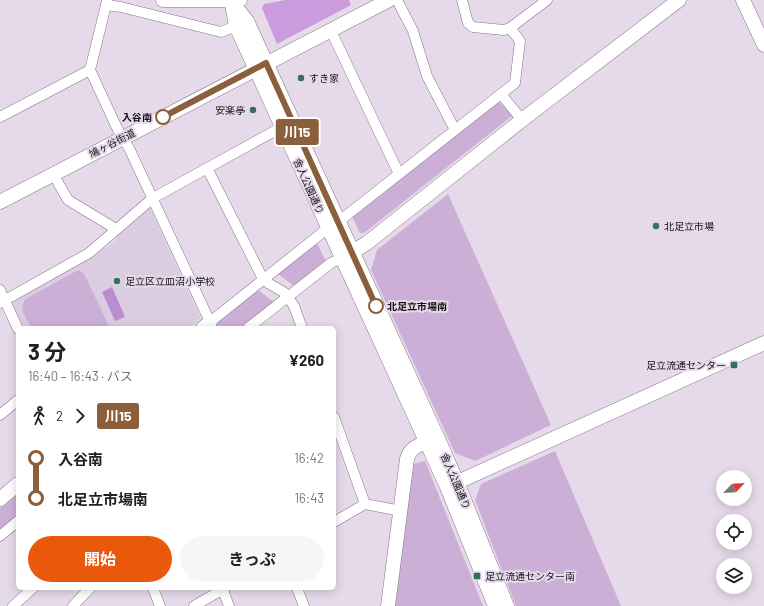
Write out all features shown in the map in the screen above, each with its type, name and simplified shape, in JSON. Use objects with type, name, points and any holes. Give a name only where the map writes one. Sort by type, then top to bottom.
[{"type":"street","points":[[163,0],[235,0]]},
{"type":"street","name":"舎人公園通り","points":[[235,0],[236,26],[261,66],[507,606]]},
{"type":"street","name":"舎人公園通り","points":[[235,0],[246,21],[282,127],[333,225]]},
{"type":"street","name":"鳩ヶ谷街道","points":[[261,66],[305,38],[372,0]]},
{"type":"street","name":"鳩ヶ谷街道","points":[[0,202],[388,0]]},
{"type":"street","points":[[398,0],[413,31],[427,76],[455,130]]},
{"type":"street","points":[[462,0],[468,23],[473,28],[504,30],[510,28],[547,0]]},
{"type":"street","points":[[250,326],[331,263],[347,256],[367,243],[522,120],[679,0]]},
{"type":"street","points":[[743,0],[764,45]]},
{"type":"street","points":[[236,26],[221,32],[107,3],[90,70],[122,138],[130,148],[153,198],[207,325],[264,278],[515,82],[520,41],[510,28]]},
{"type":"street","points":[[331,31],[399,174]]},
{"type":"street","points":[[0,117],[90,70]]},
{"type":"street","points":[[501,94],[522,120]]},
{"type":"street","points":[[2,302],[88,253],[153,198],[282,127]]},
{"type":"street","points":[[207,168],[260,275],[268,283],[288,296],[294,306],[301,326]]},
{"type":"street","points":[[53,174],[68,200],[116,229]]},
{"type":"street","name":"舎人公園通り","points":[[347,256],[426,442],[452,485],[495,606]]},
{"type":"street","points":[[0,290],[2,302],[16,326]]},
{"type":"street","points":[[452,485],[764,343]]},
{"type":"street","points":[[0,415],[16,402]]},
{"type":"street","points":[[337,435],[365,504]]},
{"type":"street","points":[[388,606],[409,452],[413,448],[426,442]]},
{"type":"street","points":[[0,499],[16,486]]},
{"type":"street","points":[[336,521],[365,504],[401,511]]},
{"type":"street","points":[[0,536],[16,523]]},
{"type":"street","points":[[13,606],[31,590]]},
{"type":"street","points":[[73,606],[88,590]]},
{"type":"street","points":[[154,590],[160,606]]},
{"type":"street","points":[[194,606],[220,590]]},
{"type":"street","points":[[224,590],[229,606]]},
{"type":"street","points":[[298,590],[304,606]]},
{"type":"shaded area","points":[[285,0],[349,0],[351,5],[277,44],[262,8],[264,4]]},
{"type":"shaded area","points":[[499,102],[512,116],[364,233],[360,233],[352,216]]},
{"type":"shaded area","points":[[448,194],[551,425],[475,461],[455,453],[371,270],[377,250]]},
{"type":"shaded area","name":"足立区立皿沼小学校","points":[[148,207],[150,208],[200,317],[199,319],[191,326],[23,326],[13,304],[15,301],[85,261],[102,248],[106,248],[117,239],[117,235]]},
{"type":"shaded area","points":[[317,243],[326,262],[294,286],[278,274]]},
{"type":"shaded area","points":[[78,270],[84,274],[109,326],[30,326],[22,310],[24,300]]},
{"type":"shaded area","points":[[112,287],[125,317],[115,321],[102,292]]},
{"type":"shaded area","points":[[258,290],[274,302],[244,326],[213,326]]},
{"type":"shaded area","points":[[555,451],[621,606],[516,606],[475,500],[481,484]]},
{"type":"shaded area","points":[[425,461],[483,606],[394,606],[413,464]]},
{"type":"shaded area","points":[[16,495],[16,517],[0,530],[0,508]]},
{"type":"bus line","name":"川15","points":[[163,117],[266,63],[376,306]]},
{"type":"place","name":"すき家","points":[[301,78]]},
{"type":"place","name":"安楽亭","points":[[253,110]]},
{"type":"place","name":"入谷南","points":[[163,117]]},
{"type":"place","name":"北足立市場","points":[[656,226]]},
{"type":"place","name":"足立区立皿沼小学校","points":[[117,281]]},
{"type":"place","name":"北足立市場南","points":[[376,306]]},
{"type":"place","name":"足立流通センター","points":[[734,365]]},
{"type":"place","name":"足立流通センター南","points":[[477,576]]}]
